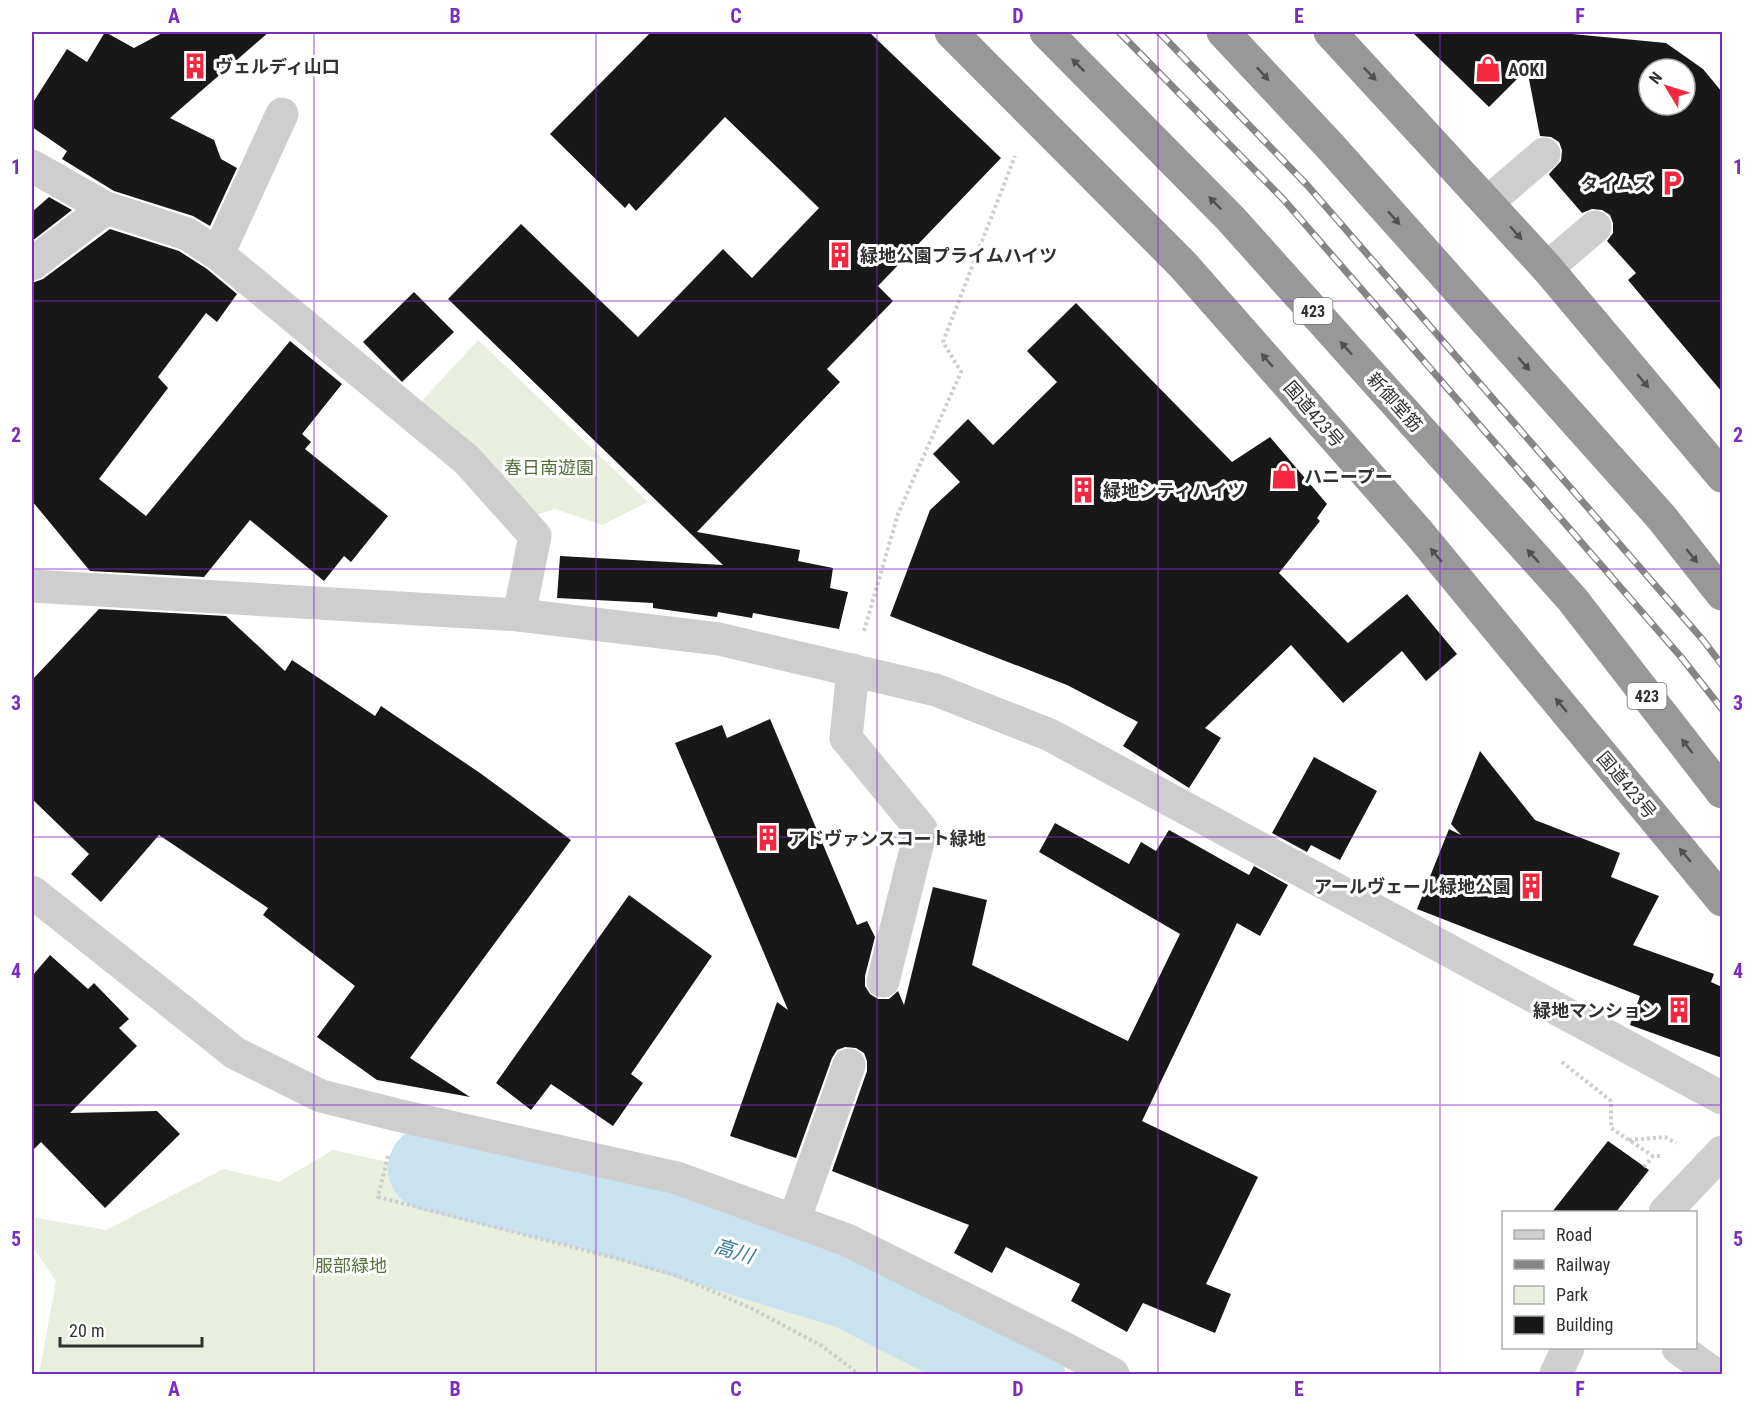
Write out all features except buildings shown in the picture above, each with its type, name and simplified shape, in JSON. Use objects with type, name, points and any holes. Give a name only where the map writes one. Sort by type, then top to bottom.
[{"type":"highway","name":"国道423号","points":[[951,32],[1184,266],[1418,532],[1722,900]]},
{"type":"highway","name":"新御堂筋","points":[[1046,32],[1230,218],[1572,599],[1722,792]]},
{"type":"highway","points":[[1223,32],[1329,145],[1662,518],[1722,594]]},
{"type":"highway","points":[[1330,32],[1547,268],[1722,476]]},
{"type":"street","points":[[218,254],[282,114]]},
{"type":"street","points":[[1488,202],[1544,153]]},
{"type":"street","points":[[32,166],[106,208],[187,234],[218,254],[467,460],[535,536],[519,615]]},
{"type":"street","points":[[32,264],[106,208]]},
{"type":"street","points":[[1547,268],[1595,227]]},
{"type":"street","points":[[32,585],[519,615],[719,639],[936,690],[1050,735],[1722,1098]]},
{"type":"street","points":[[853,670],[846,738],[921,829],[884,981]]},
{"type":"street","points":[[33,895],[235,1053],[321,1096],[677,1178],[846,1240],[1113,1374]]},
{"type":"street","points":[[794,1221],[849,1065]]},
{"type":"street","points":[[1666,1211],[1722,1152]]},
{"type":"street","points":[[1556,1374],[1567,1349]]},
{"type":"street","points":[[1681,1349],[1714,1374]]},
{"type":"path","points":[[853,670],[898,514],[961,372],[943,342],[1016,152]]},
{"type":"path","points":[[1559,1059],[1611,1101],[1611,1128],[1653,1156],[1644,1167]]},
{"type":"path","points":[[1629,1140],[1665,1137],[1681,1147]]},
{"type":"path","points":[[390,1149],[378,1197],[678,1275],[753,1309],[822,1346],[860,1374]]},
{"type":"path","points":[[333,1374],[339,1374]]},
{"type":"green space","name":"春日南遊園","points":[[478,340],[648,502],[602,525],[555,509],[536,515],[421,402]]},
{"type":"green space","name":"服部緑地","points":[[333,1150],[840,1260],[1051,1374],[39,1374],[56,1281],[32,1246],[32,1217],[106,1230],[223,1169],[279,1182]]},
{"type":"waterway","name":"高川","points":[[431,1168],[596,1208],[852,1287],[1022,1374]]},
{"type":"railway","points":[[1119,32],[1284,200],[1681,657],[1722,709]]},
{"type":"railway","points":[[1159,32],[1307,185],[1703,640],[1722,665]]},
{"type":"place","name":"ヴェルディ山口","points":[[195,66]]},
{"type":"place","name":"AOKI","points":[[1488,69]]},
{"type":"place","name":"タイムズ","points":[[1672,183]]},
{"type":"place","name":"緑地公園プライムハイツ","points":[[840,255]]},
{"type":"place","name":"ハニープー","points":[[1284,476]]},
{"type":"place","name":"緑地シティハイツ","points":[[1083,490]]},
{"type":"place","name":"アドヴァンスコート緑地","points":[[768,838]]},
{"type":"place","name":"アールヴェール緑地公園","points":[[1531,886]]},
{"type":"place","name":"緑地マンション","points":[[1679,1010]]}]
